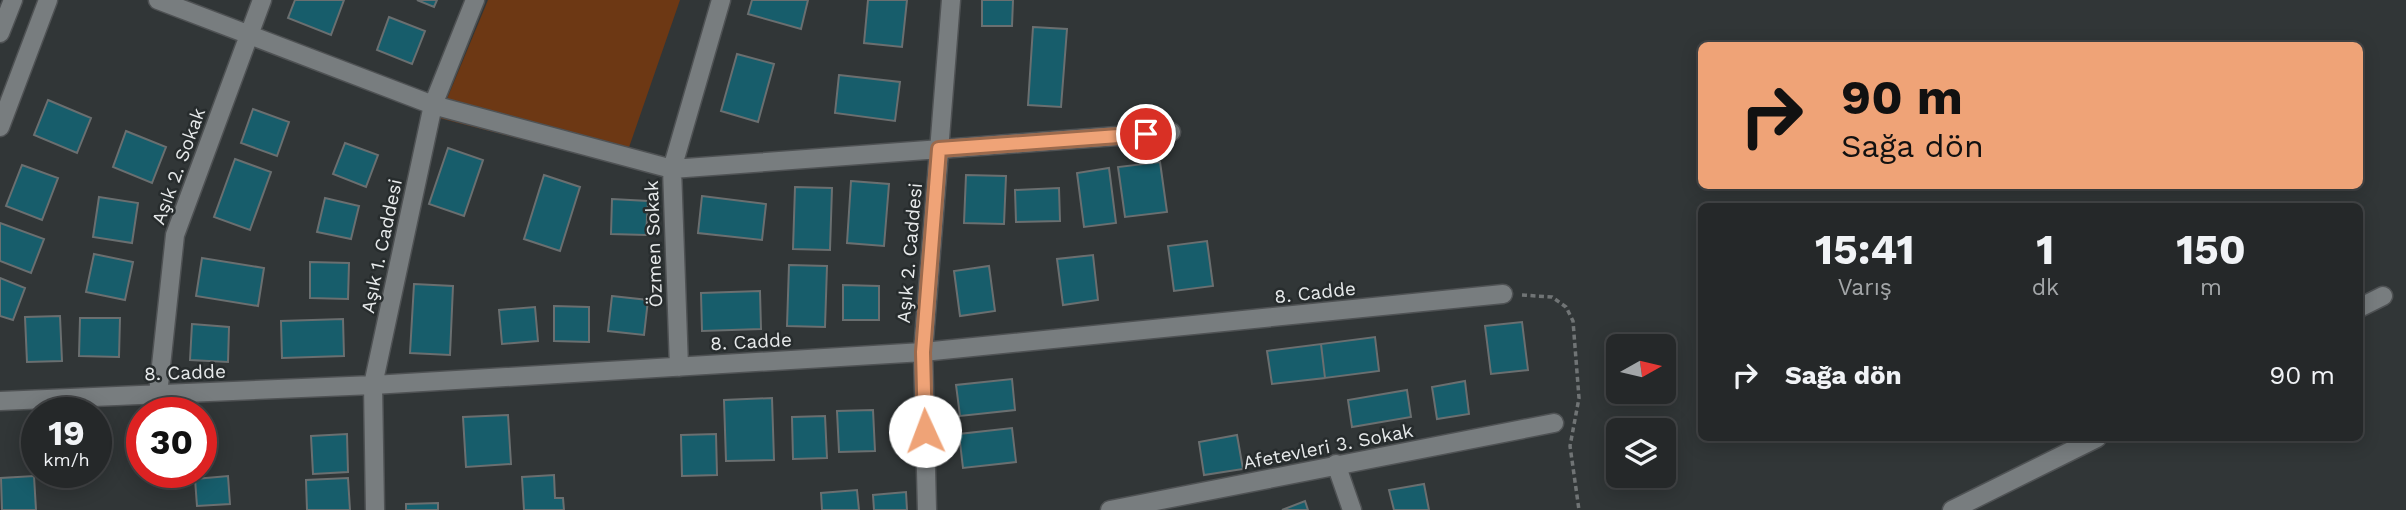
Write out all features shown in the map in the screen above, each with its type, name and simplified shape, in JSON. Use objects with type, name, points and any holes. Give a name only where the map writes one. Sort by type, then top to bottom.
[{"type":"street","points":[[0,33],[13,0]]},
{"type":"street","points":[[0,127],[48,0]]},
{"type":"street","points":[[158,0],[433,105],[672,169],[1171,132]]},
{"type":"street","name":"Aşık 2. Sokak","points":[[158,394],[175,235],[262,0]]},
{"type":"street","name":"Aşık 1. Caddesi","points":[[375,510],[373,385],[433,105],[475,0]]},
{"type":"street","name":"Özmen Sokak","points":[[679,367],[672,169],[721,0]]},
{"type":"street","name":"Aşık 2. Caddesi","points":[[927,510],[923,352],[951,0]]},
{"type":"street","name":"8. Cadde","points":[[0,401],[373,385],[923,352],[1503,294]]},
{"type":"street","points":[[2363,306],[2383,296]]},
{"type":"street","name":"Afetevleri 3. Sokak","points":[[1110,510],[1155,506],[1336,464],[1554,423]]},
{"type":"street","points":[[1952,510],[2091,441]]},
{"type":"street","points":[[1336,464],[1352,510]]},
{"type":"path","points":[[1503,294],[1552,298],[1566,307],[1573,321],[1578,398],[1570,446],[1579,510]]},
{"type":"shaded area","points":[[488,0],[680,0],[626,156],[555,148],[439,118]]},
{"type":"building","points":[[295,0],[344,0],[331,35],[288,18]]},
{"type":"building","points":[[417,0],[437,0],[434,7]]},
{"type":"building","points":[[752,0],[808,0],[801,29],[748,14]]},
{"type":"building","points":[[868,0],[907,0],[902,47],[864,43]]},
{"type":"building","points":[[982,0],[1013,0],[1012,26],[982,26]]},
{"type":"building","points":[[389,17],[425,31],[412,64],[377,50]]},
{"type":"building","points":[[1033,27],[1067,29],[1061,107],[1028,105]]},
{"type":"building","points":[[737,54],[774,64],[758,122],[721,111]]},
{"type":"building","points":[[839,75],[900,82],[895,121],[835,113]]},
{"type":"building","points":[[48,100],[91,118],[77,153],[34,135]]},
{"type":"building","points":[[253,109],[289,122],[277,156],[241,143]]},
{"type":"building","points":[[126,131],[166,147],[152,183],[113,167]]},
{"type":"building","points":[[345,143],[378,155],[366,187],[333,174]]},
{"type":"building","points":[[448,148],[483,160],[464,216],[429,204]]},
{"type":"building","points":[[235,159],[271,172],[250,230],[214,217]]},
{"type":"building","points":[[1160,162],[1167,212],[1125,217],[1118,167]]},
{"type":"building","points":[[22,165],[58,178],[42,220],[6,206]]},
{"type":"building","points":[[1109,168],[1116,223],[1084,227],[1077,173]]},
{"type":"building","points":[[544,175],[580,187],[560,251],[524,239]]},
{"type":"building","points":[[966,175],[1006,176],[1004,224],[964,223]]},
{"type":"building","points":[[851,181],[889,184],[884,246],[847,243]]},
{"type":"building","points":[[795,187],[832,188],[830,250],[793,249]]},
{"type":"building","points":[[1059,188],[1060,221],[1016,222],[1015,190]]},
{"type":"building","points":[[702,196],[766,204],[762,240],[698,233]]},
{"type":"building","points":[[99,197],[138,203],[132,243],[93,237]]},
{"type":"building","points":[[325,198],[359,206],[351,239],[317,232]]},
{"type":"building","points":[[612,199],[648,201],[646,235],[611,234]]},
{"type":"building","points":[[0,223],[44,239],[31,273],[0,261]]},
{"type":"building","points":[[1207,241],[1213,286],[1174,291],[1168,246]]},
{"type":"building","points":[[94,254],[133,262],[125,300],[86,292]]},
{"type":"building","points":[[1093,255],[1098,300],[1063,305],[1057,259]]},
{"type":"building","points":[[202,258],[264,268],[258,306],[196,296]]},
{"type":"building","points":[[310,262],[349,263],[348,299],[310,298]]},
{"type":"building","points":[[789,265],[827,266],[825,327],[787,326]]},
{"type":"building","points":[[989,266],[995,311],[960,316],[954,271]]},
{"type":"building","points":[[0,278],[25,288],[13,320],[0,316]]},
{"type":"building","points":[[414,284],[453,286],[450,355],[410,353]]},
{"type":"building","points":[[843,285],[879,286],[879,320],[843,320]]},
{"type":"building","points":[[760,291],[761,329],[702,331],[701,293]]},
{"type":"building","points":[[612,296],[648,300],[644,335],[608,331]]},
{"type":"building","points":[[554,306],[589,307],[589,342],[554,341]]},
{"type":"building","points":[[535,307],[538,341],[502,344],[499,310]]},
{"type":"building","points":[[60,316],[62,361],[27,362],[25,317]]},
{"type":"building","points":[[80,318],[120,318],[119,357],[79,356]]},
{"type":"building","points":[[343,319],[344,356],[282,358],[281,321]]},
{"type":"building","points":[[1522,322],[1528,370],[1491,374],[1485,326]]},
{"type":"building","points":[[192,324],[229,327],[228,362],[190,360]]},
{"type":"building","points":[[1375,337],[1379,371],[1325,378],[1321,344]]},
{"type":"building","points":[[1321,344],[1325,378],[1272,384],[1267,351]]},
{"type":"building","points":[[1012,379],[1015,410],[960,416],[956,385]]},
{"type":"building","points":[[1465,381],[1469,414],[1437,419],[1432,387]]},
{"type":"building","points":[[1407,390],[1411,417],[1352,427],[1348,400]]},
{"type":"building","points":[[772,398],[774,460],[726,461],[724,400]]},
{"type":"building","points":[[873,410],[875,451],[839,452],[837,411]]},
{"type":"building","points":[[508,415],[511,464],[466,467],[463,417]]},
{"type":"building","points":[[825,416],[827,458],[793,459],[792,417]]},
{"type":"building","points":[[1012,428],[1016,462],[963,468],[959,434]]},
{"type":"building","points":[[347,434],[348,472],[313,474],[311,436]]},
{"type":"building","points":[[716,434],[717,475],[682,476],[681,435]]},
{"type":"building","points":[[1237,435],[1243,469],[1204,475],[1199,442]]},
{"type":"building","points":[[554,475],[555,498],[563,498],[564,510],[524,510],[522,477]]},
{"type":"building","points":[[228,476],[230,504],[197,506],[196,488],[217,488],[217,477]]},
{"type":"building","points":[[21,477],[21,488],[35,488],[36,510],[2,510],[1,478]]},
{"type":"building","points":[[348,478],[350,510],[307,510],[306,480]]},
{"type":"building","points":[[1424,484],[1429,510],[1394,510],[1389,490]]},
{"type":"building","points":[[857,490],[859,510],[822,510],[821,493]]},
{"type":"building","points":[[906,492],[907,510],[874,510],[873,495]]},
{"type":"building","points":[[1305,501],[1308,510],[1282,510]]},
{"type":"building","points":[[438,503],[438,510],[406,510],[406,504]]},
{"type":"route","points":[[925,431],[923,352],[939,149],[1146,134]]}]
